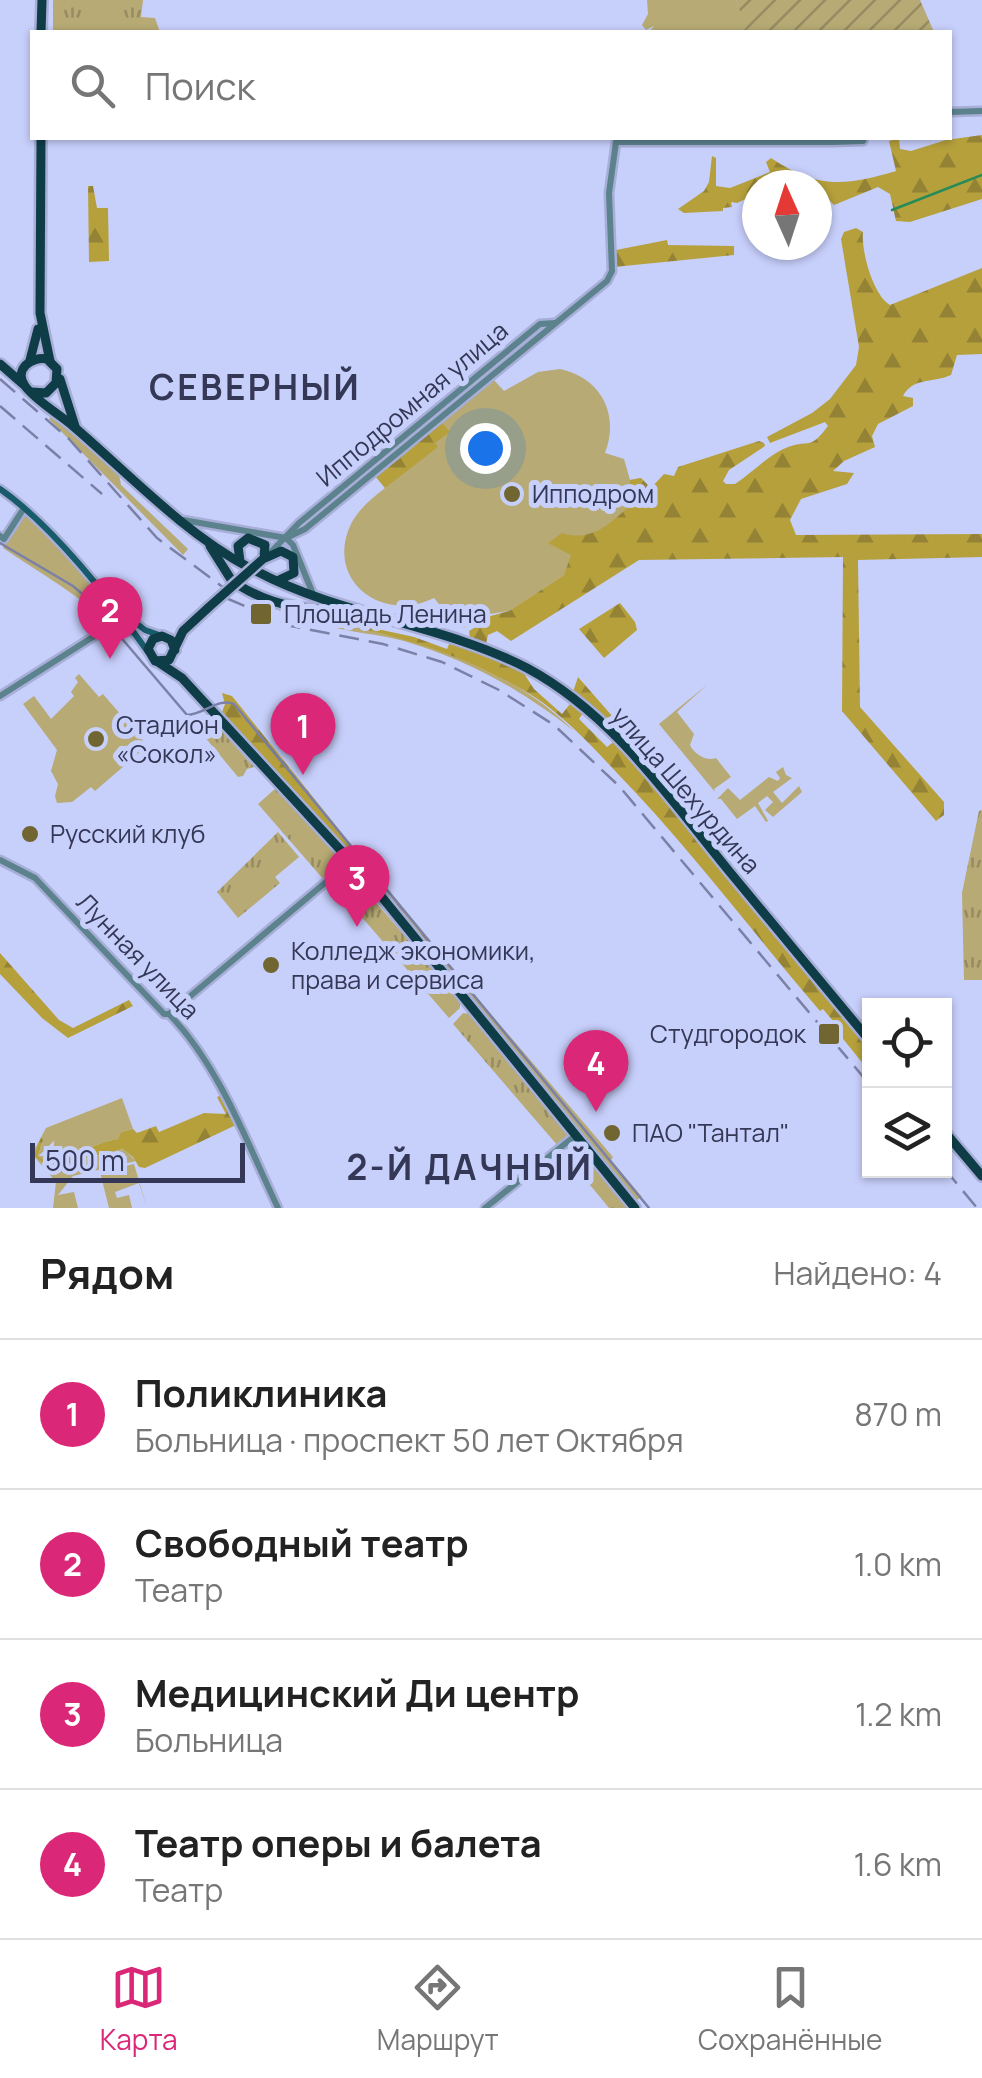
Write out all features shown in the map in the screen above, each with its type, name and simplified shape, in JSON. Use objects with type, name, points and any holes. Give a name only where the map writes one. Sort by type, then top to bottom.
[{"type":"main road","points":[[41,3],[41,30]]},
{"type":"main road","points":[[41,140],[40,313],[50,361],[76,428]]},
{"type":"main road","points":[[40,313],[22,375],[28,389],[50,390],[58,375]]},
{"type":"main road","points":[[28,362],[41,358],[50,361]]},
{"type":"main road","name":"улица Шехурдина","points":[[0,363],[14,367],[28,362]]},
{"type":"main road","name":"улица Шехурдина","points":[[0,363],[208,544],[277,581],[341,606],[506,658],[555,684],[587,708],[618,737],[862,1031]]},
{"type":"main road","points":[[0,489],[24,508],[118,609],[158,662],[182,678],[351,861],[635,1208]]},
{"type":"main road","points":[[252,593],[266,589],[238,549],[248,538],[265,545],[263,559]]},
{"type":"main road","name":"улица Шехурдина","points":[[208,544],[232,580],[252,593],[286,606],[341,606]]},
{"type":"main road","points":[[158,662],[168,661],[184,630],[263,559],[282,550],[294,559],[296,566],[292,575],[277,581]]},
{"type":"main road","points":[[232,580],[227,563],[249,567]]},
{"type":"main road","points":[[118,609],[171,640],[182,678]]},
{"type":"main road","points":[[146,649],[158,635],[184,630]]},
{"type":"main road","points":[[952,1140],[982,1176]]},
{"type":"street","points":[[952,112],[982,112]]},
{"type":"street","name":"Ипподромная улица","points":[[263,559],[540,324],[556,324],[610,276],[610,185],[616,142],[781,140]]},
{"type":"street","points":[[1,540],[24,508]]},
{"type":"street","points":[[182,520],[286,538],[313,594]]},
{"type":"street","points":[[96,635],[118,609]]},
{"type":"street","points":[[0,696],[96,635],[120,626],[136,634]]},
{"type":"street","name":"Лунная улица","points":[[0,860],[35,878],[164,1014],[169,1014],[210,1070],[278,1208]]},
{"type":"street","points":[[169,1014],[351,861]]},
{"type":"street","points":[[486,1208],[576,1135]]},
{"type":"green space","points":[[53,0],[143,0],[141,17],[155,18],[159,30],[53,30]]},
{"type":"green space","points":[[647,0],[736,0],[747,28],[651,30],[654,26],[646,30],[642,25],[648,14]]},
{"type":"green space","points":[[736,0],[920,0],[933,30],[743,30],[746,28]]},
{"type":"green space","points":[[982,135],[982,199],[910,222],[896,221],[890,194],[878,187],[832,203],[832,182],[896,171],[889,141],[899,140],[900,149],[911,151]]},
{"type":"green space","points":[[712,156],[716,158],[716,186],[730,188],[742,183],[742,201],[731,202],[732,207],[723,211],[684,213],[678,209],[704,191]]},
{"type":"green space","points":[[771,158],[792,170],[769,170],[766,162]]},
{"type":"green space","points":[[88,186],[93,186],[97,208],[108,208],[109,261],[89,262]]},
{"type":"green space","points":[[856,228],[863,232],[873,283],[890,305],[982,268],[982,354],[957,355],[951,375],[918,383],[907,390],[903,396],[913,398],[913,406],[878,424],[872,436],[875,447],[844,461],[833,471],[854,473],[847,484],[801,499],[790,520],[796,535],[982,534],[982,557],[858,560],[860,707],[944,802],[944,815],[936,821],[842,711],[843,557],[639,560],[511,641],[497,631],[488,635],[486,644],[470,638],[469,631],[484,622],[483,618],[509,611],[564,575],[571,555],[548,543],[562,533],[589,534],[613,521],[627,508],[630,480],[641,478],[651,488],[664,474],[674,476],[678,467],[759,441],[764,443],[729,470],[723,481],[735,484],[781,450],[813,442],[822,434],[828,426],[825,422],[770,443],[767,437],[830,399],[856,365],[859,347],[841,239],[844,232]]},
{"type":"green space","points":[[667,240],[668,245],[734,246],[734,255],[614,267],[616,250]]},
{"type":"green space","name":"Ипподром","points":[[560,369],[586,380],[596,389],[604,400],[610,425],[605,453],[624,459],[630,480],[641,478],[647,488],[590,558],[509,611],[490,614],[463,628],[436,618],[442,608],[434,598],[414,605],[395,605],[362,591],[345,562],[345,543],[355,517],[385,488],[376,477],[494,380],[504,391],[538,372]]},
{"type":"green space","points":[[54,414],[118,469],[121,485],[188,549],[183,555],[49,419]]},
{"type":"green space","points":[[442,423],[450,432],[435,443],[438,447],[385,488],[376,477]]},
{"type":"green space","points":[[25,512],[86,578],[103,607],[104,619],[3,548]]},
{"type":"green space","points":[[238,587],[322,613],[322,619],[329,623],[396,636],[461,658],[521,689],[574,731],[514,690],[450,657],[404,641],[292,615],[235,590]]},
{"type":"green space","points":[[620,603],[637,630],[604,658],[579,629]]},
{"type":"green space","points":[[350,623],[414,637],[447,649],[450,642],[521,669],[534,689],[562,714],[570,704],[577,703],[585,710],[579,719],[607,747],[616,740],[862,1039],[862,1062],[831,1024],[833,1021],[823,1009],[820,1011],[670,831],[567,722],[533,696],[467,662],[349,626]]},
{"type":"green space","name":"Стадион «Сокол»","points":[[79,674],[99,697],[103,694],[145,743],[138,745],[139,753],[95,791],[91,787],[72,802],[57,803],[58,784],[51,771],[57,750],[23,704],[34,696],[51,719],[74,696],[71,692]]},
{"type":"green space","points":[[578,677],[677,790],[667,770],[686,784],[691,813],[687,815],[680,801],[605,717],[573,692]]},
{"type":"green space","points":[[708,684],[677,712],[694,734],[692,748],[705,758],[716,758],[731,777],[715,792],[659,724]]},
{"type":"green space","points":[[222,693],[232,696],[438,953],[433,955],[221,715],[225,704]]},
{"type":"green space","points":[[211,719],[254,767],[243,776],[238,777],[204,736],[200,738],[192,728]]},
{"type":"green space","points":[[783,767],[792,778],[773,792],[782,803],[799,786],[802,792],[773,817],[765,810],[773,802],[767,796],[758,803],[766,822],[755,806],[737,819],[717,799],[728,788],[740,800],[769,777],[778,781],[776,772]]},
{"type":"green space","points":[[276,788],[343,861],[324,880],[258,804]]},
{"type":"green space","points":[[982,810],[982,980],[964,980],[962,893]]},
{"type":"green space","points":[[278,832],[299,857],[275,877],[280,883],[238,918],[217,892]]},
{"type":"green space","points":[[348,870],[460,1000],[460,1008],[449,1018],[334,885]]},
{"type":"green space","points":[[0,953],[59,1020],[73,1028],[129,1000],[133,1006],[68,1038],[42,1018],[0,974]]},
{"type":"green space","points":[[443,958],[613,1157],[611,1160],[642,1197],[635,1201],[439,963]]},
{"type":"green space","points":[[463,1013],[470,1014],[569,1135],[558,1146],[453,1024]]},
{"type":"green space","points":[[222,1095],[236,1125],[145,1168],[139,1167],[123,1149],[50,1168],[34,1156],[41,1138],[38,1156],[51,1165],[118,1139],[121,1132],[133,1129],[137,1133],[156,1126],[159,1132],[204,1113],[226,1114],[217,1097]]},
{"type":"green space","points":[[122,1098],[133,1129],[121,1132],[118,1139],[51,1165],[38,1156],[43,1141],[34,1156],[50,1168],[124,1149],[136,1161],[73,1176],[58,1195],[74,1192],[78,1208],[53,1208],[56,1182],[32,1154],[46,1128]]},
{"type":"green space","points":[[574,1142],[629,1208],[609,1208],[562,1151]]},
{"type":"green space","points":[[134,1164],[147,1208],[139,1183],[115,1192],[117,1198],[129,1195],[132,1208],[109,1208],[100,1172]]},
{"type":"waterway","points":[[892,210],[982,175]]},
{"type":"tram line","points":[[0,543],[73,586],[89,600],[187,715],[222,703],[234,704],[649,1208]]},
{"type":"railway","points":[[0,379],[69,439],[157,538],[224,588]]},
{"type":"railway","points":[[0,406],[102,494]]},
{"type":"railway","points":[[226,598],[291,626],[383,644],[442,662],[499,690],[554,725],[619,786],[862,1075]]},
{"type":"railway","points":[[952,1178],[977,1208]]},
{"type":"place","name":"Ипподром","points":[[512,494]]},
{"type":"place","name":"Площадь Ленина","points":[[261,614]]},
{"type":"place","name":"Свободный театр","points":[[110,659]]},
{"type":"place","name":"Стадион «Сокол»","points":[[96,739]]},
{"type":"place","name":"Поликлиника","points":[[303,775]]},
{"type":"place","name":"Русский клуб","points":[[30,834]]},
{"type":"place","name":"Медицинский Ди центр","points":[[357,927]]},
{"type":"place","name":"Колледж экономики, права и сервиса","points":[[271,965]]},
{"type":"place","name":"Студгородок","points":[[829,1034]]},
{"type":"place","name":"Театр оперы и балета","points":[[596,1112]]},
{"type":"place","name":"ПАО \"Тантал\"","points":[[612,1133]]},
{"type":"district","name":"СЕВЕРНЫЙ","points":[[255,388]]},
{"type":"district","name":"2-Й ДАЧНЫЙ","points":[[470,1168]]}]
